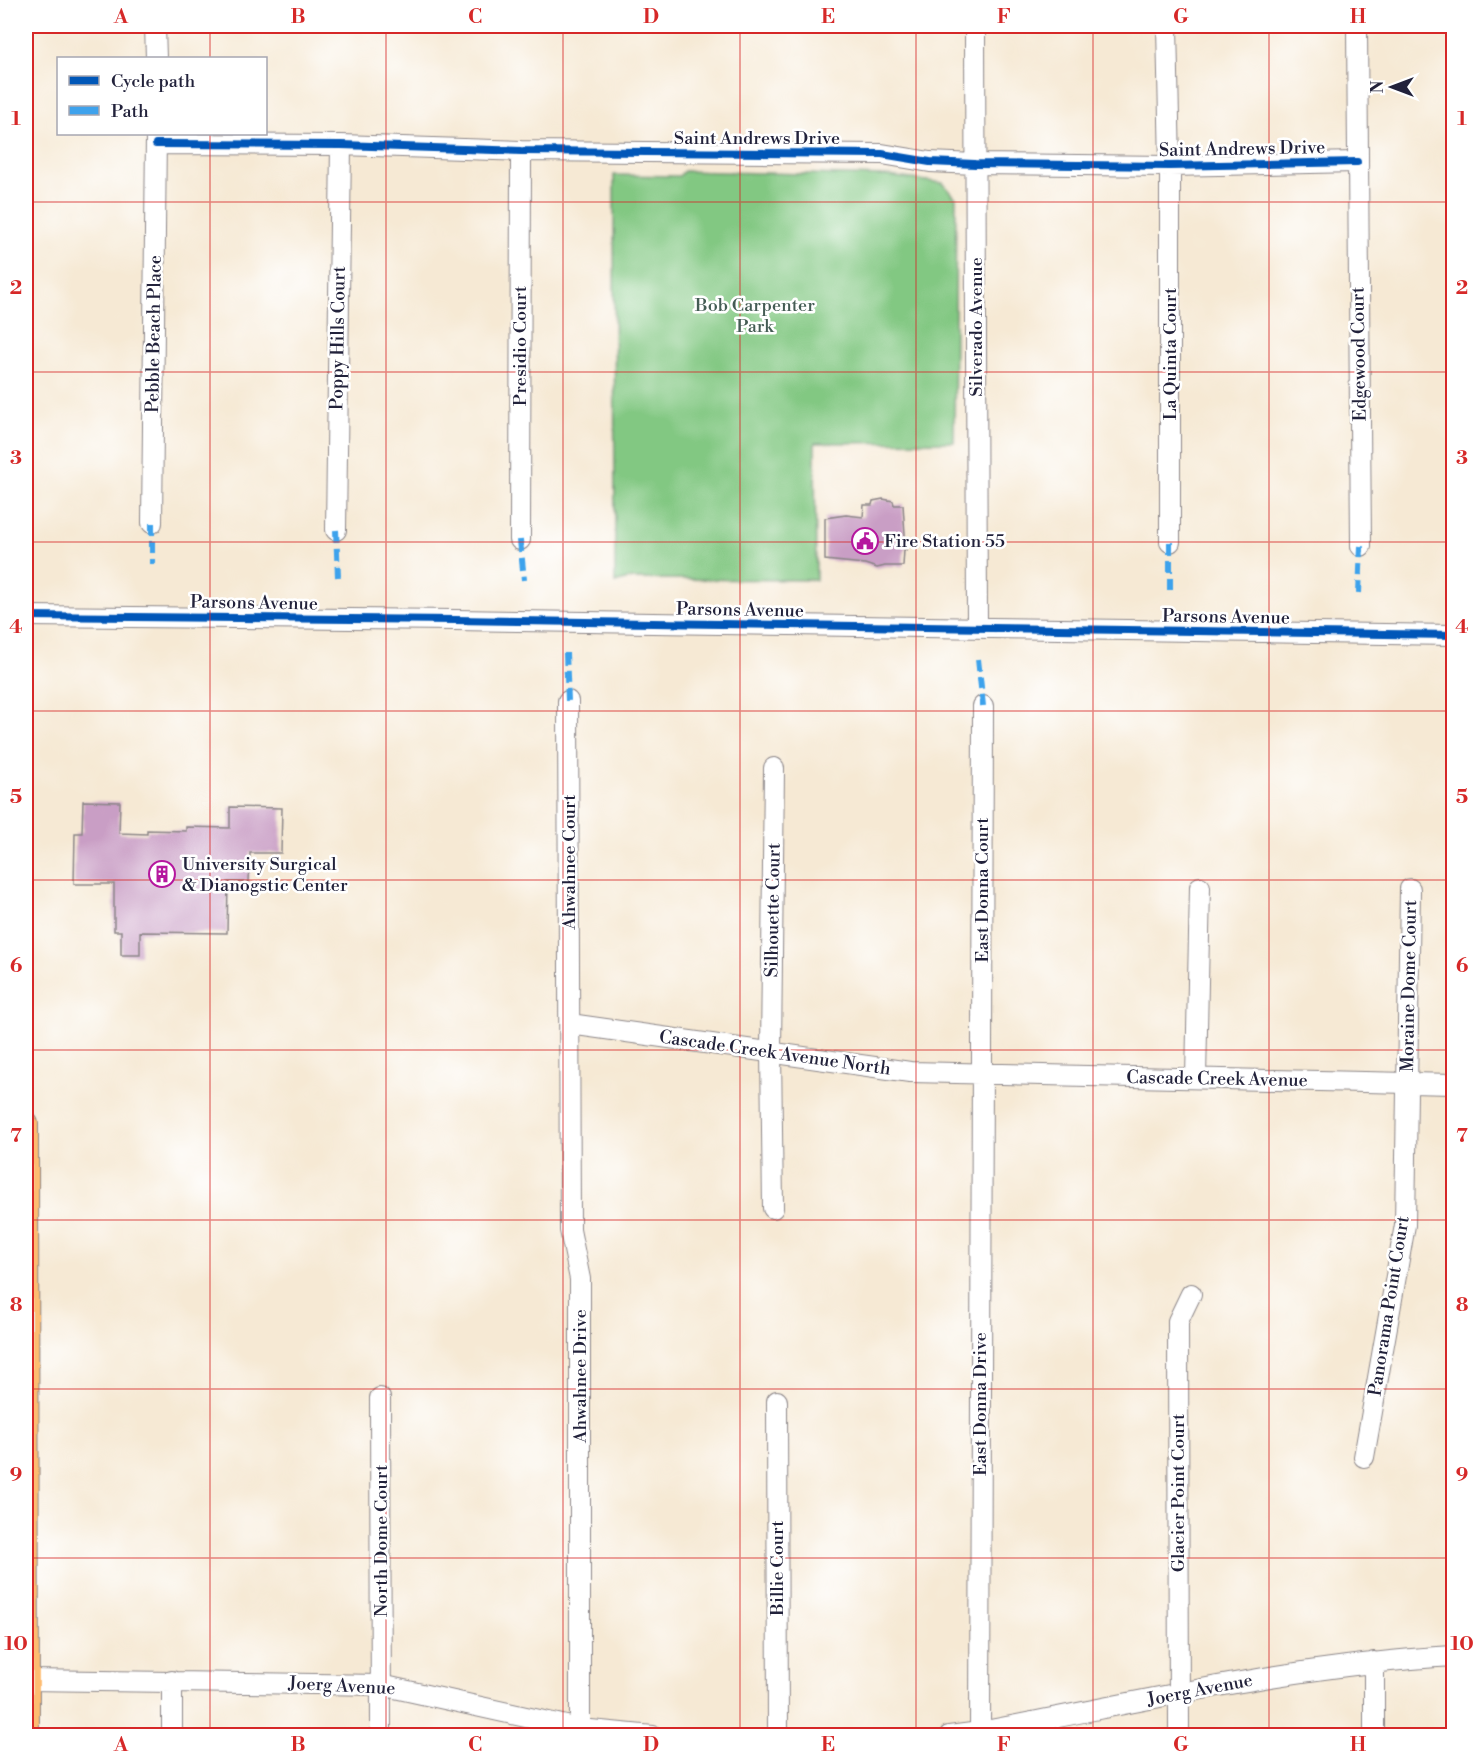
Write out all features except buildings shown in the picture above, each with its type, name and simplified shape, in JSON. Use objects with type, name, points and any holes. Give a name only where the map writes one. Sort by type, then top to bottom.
[{"type":"main road","points":[[26,1124],[27,1736]]},
{"type":"street","points":[[155,26],[156,57]]},
{"type":"street","name":"Silverado Avenue","points":[[975,26],[977,628]]},
{"type":"street","name":"La Quinta Court","points":[[1167,26],[1170,166],[1170,542]]},
{"type":"street","name":"Edgewood Court","points":[[1357,26],[1361,546]]},
{"type":"street","name":"Saint Andrews Drive","points":[[156,139],[521,151],[882,154],[930,162],[975,164],[1170,166],[1357,162]]},
{"type":"street","name":"Pebble Beach Place","points":[[152,523],[156,139]]},
{"type":"street","name":"Poppy Hills Court","points":[[336,530],[340,145]]},
{"type":"street","name":"Presidio Court","points":[[520,540],[521,151]]},
{"type":"street","name":"Parsons Avenue","points":[[26,616],[1454,635]]},
{"type":"street","name":"Ahwahnee Court","points":[[568,701],[570,1024]]},
{"type":"street","name":"East Donna Court","points":[[981,1073],[983,706]]},
{"type":"street","name":"Silhouette Court","points":[[773,1208],[771,1052],[774,768]]},
{"type":"street","points":[[1196,1078],[1200,886]]},
{"type":"street","name":"Moraine Dome Court","points":[[1408,1083],[1410,890]]},
{"type":"street","name":"Cascade Creek Avenue North","points":[[570,1024],[891,1070],[981,1073]]},
{"type":"street","name":"Ahwahnee Drive","points":[[570,1024],[570,1230],[580,1279],[580,1732]]},
{"type":"street","name":"Cascade Creek Avenue","points":[[981,1073],[1454,1084]]},
{"type":"street","name":"East Donna Drive","points":[[980,1734],[981,1073]]},
{"type":"street","name":"Panorama Point Court","points":[[1364,1457],[1405,1225],[1408,1083]]},
{"type":"street","name":"Glacier Point Court","points":[[1179,1736],[1178,1321],[1191,1293]]},
{"type":"street","name":"North Dome Court","points":[[380,1398],[381,1736]]},
{"type":"street","name":"Billie Court","points":[[777,1401],[778,1736]]},
{"type":"street","name":"Joerg Avenue","points":[[949,1736],[980,1734],[1236,1682],[1374,1662],[1454,1656]]},
{"type":"street","points":[[1374,1662],[1374,1736]]},
{"type":"street","name":"Joerg Avenue","points":[[26,1679],[381,1685],[580,1732],[653,1736]]},
{"type":"street","points":[[172,1681],[172,1736]]},
{"type":"green space","name":"Bob Carpenter Park","points":[[684,171],[887,176],[943,183],[956,198],[954,442],[815,443],[816,580],[628,579],[615,583],[614,175],[679,176]]},
{"type":"marked path","points":[[152,523],[152,564]]},
{"type":"marked path","points":[[336,530],[338,577]]},
{"type":"marked path","points":[[520,540],[524,580]]},
{"type":"marked path","points":[[1170,542],[1170,592]]},
{"type":"marked path","points":[[1359,593],[1361,546]]},
{"type":"marked path","points":[[566,653],[568,701]]},
{"type":"marked path","points":[[978,659],[983,706]]},
{"type":"cycle path","points":[[156,144],[341,145],[521,151],[882,154],[930,162],[975,164],[1170,166],[1357,162]]},
{"type":"cycle path","points":[[26,616],[1454,635]]},
{"type":"cycle path","points":[[26,1124],[27,1736]]},
{"type":"place","name":"Fire Station 55","points":[[865,541]]},
{"type":"place","name":"University Surgical & Dianogstic Center","points":[[162,874]]}]
